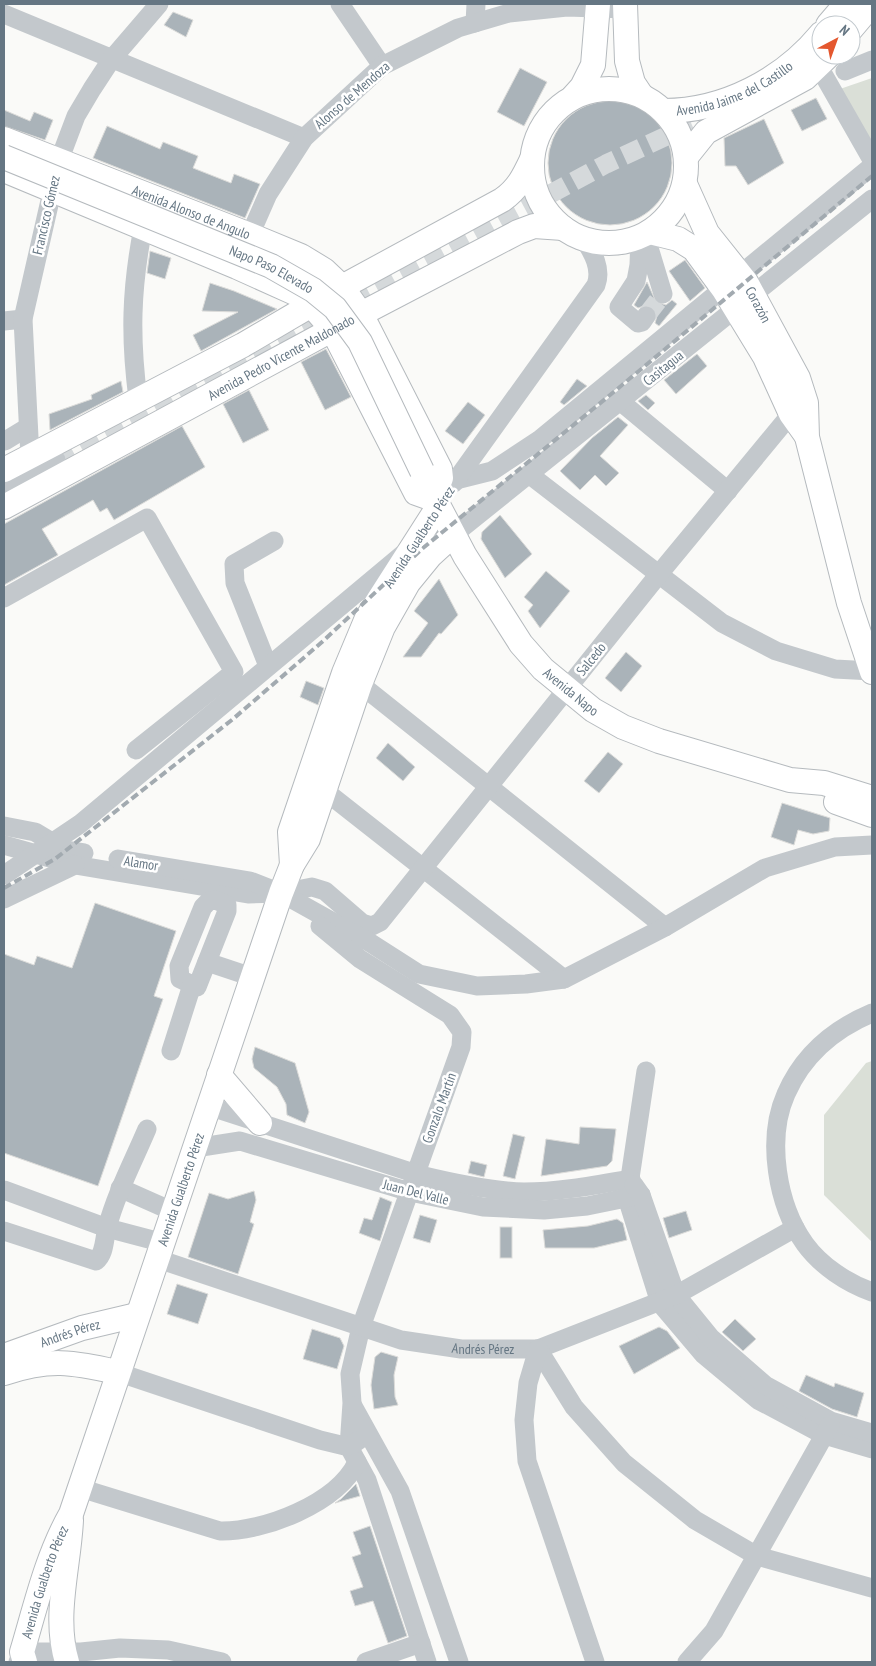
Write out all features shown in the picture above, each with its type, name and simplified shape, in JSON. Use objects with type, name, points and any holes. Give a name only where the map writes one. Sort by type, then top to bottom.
[{"type":"main road","points":[[837,15],[846,4]]},
{"type":"main road","points":[[861,17],[872,4]]},
{"type":"main road","points":[[573,97],[607,88],[641,95],[664,111],[679,132],[686,157],[685,184],[678,203],[670,214],[645,234],[613,243],[584,239],[563,228],[551,217],[536,190],[532,159],[536,140],[545,123],[557,108],[573,97],[582,87],[593,64],[596,52],[597,5]]},
{"type":"main road","points":[[626,6],[626,61],[634,83],[641,95]]},
{"type":"main road","name":"Avenida Jaime del Castillo","points":[[664,111],[689,111],[728,101],[769,79],[790,65],[811,44]]},
{"type":"main road","name":"Avenida Jaime del Castillo","points":[[686,157],[706,132],[829,65]]},
{"type":"main road","name":"Avenida Alonso de Angulo","points":[[4,139],[301,256],[324,270],[342,287],[361,314]]},
{"type":"main road","name":"Napo Paso Elevado","points":[[4,157],[271,266],[313,290],[335,308],[360,342],[427,492]]},
{"type":"main road","name":"Avenida Pedro Vicente Maldonado","points":[[4,470],[243,345],[342,287],[502,200],[514,192],[520,184],[532,159]]},
{"type":"main road","points":[[4,170],[282,287],[312,306],[332,329]]},
{"type":"main road","name":"Corazón","points":[[685,184],[707,233],[738,292],[791,414],[807,437]]},
{"type":"main road","name":"Avenida Pedro Vicente Maldonado","points":[[4,507],[332,329],[526,228],[534,226],[563,228]]},
{"type":"main road","name":"Corazón","points":[[645,234],[678,239],[690,245],[738,292],[798,378],[806,403],[807,437],[849,603],[872,672]]},
{"type":"main road","points":[[361,314],[440,469],[441,478],[427,492]]},
{"type":"main road","name":"Avenida Napo","points":[[332,329],[491,600],[521,644],[566,690],[593,710],[623,727],[659,741],[790,780],[820,796],[872,815]]},
{"type":"main road","name":"Avenida Gualberto Pérez","points":[[292,866],[290,832],[344,673],[367,618],[414,545],[420,532],[422,519],[421,505],[427,492]]},
{"type":"main road","name":"Avenida Gualberto Pérez","points":[[22,1659],[50,1558],[58,1537],[71,1514],[281,893],[292,866],[308,839],[360,684],[383,627],[408,584],[430,556],[453,535]]},
{"type":"main road","name":"Avenida Napo","points":[[790,780],[824,783],[872,798]]},
{"type":"main road","points":[[219,1075],[260,1123]]},
{"type":"main road","name":"Andrés Pérez","points":[[4,1356],[82,1328],[137,1315]]},
{"type":"main road","name":"Andrés Pérez","points":[[4,1373],[47,1362],[75,1363],[118,1372]]},
{"type":"main road","name":"Avenida Gualberto Pérez","points":[[65,1657],[64,1587],[70,1552],[71,1514]]},
{"type":"street","name":"Francisco Gómez","points":[[30,457],[23,319],[59,161],[76,116],[111,60],[159,4]]},
{"type":"street","points":[[340,4],[382,66]]},
{"type":"street","points":[[475,23],[476,4]]},
{"type":"street","name":"Alonso de Mendoza","points":[[250,235],[275,181],[304,138],[382,66],[427,42],[475,23],[509,13],[536,9],[597,5],[626,6]]},
{"type":"street","points":[[4,14],[111,60],[304,138]]},
{"type":"street","points":[[831,65],[872,160]]},
{"type":"street","name":"Casitagua","points":[[453,535],[621,402],[872,166]]},
{"type":"street","name":"Casitagua","points":[[456,480],[492,472],[539,440],[738,292],[872,199]]},
{"type":"street","points":[[138,399],[132,356],[131,313],[135,270],[143,228]]},
{"type":"street","points":[[645,234],[663,294]]},
{"type":"street","points":[[645,234],[636,281],[618,307],[638,323],[642,322],[646,316]]},
{"type":"street","name":"Avenida Gualberto Pérez","points":[[427,492],[456,480],[596,285],[599,279],[596,260],[584,239]]},
{"type":"street","points":[[4,320],[23,319]]},
{"type":"street","points":[[621,402],[728,491]]},
{"type":"street","name":"Salcedo","points":[[372,926],[380,922],[659,574],[791,414]]},
{"type":"street","points":[[5,441],[28,427]]},
{"type":"street","points":[[4,489],[56,460]]},
{"type":"street","points":[[530,475],[722,623],[776,650],[834,669],[872,672]]},
{"type":"street","points":[[4,598],[147,518],[234,672],[136,750]]},
{"type":"street","points":[[268,666],[235,583],[233,568],[234,564],[274,540]]},
{"type":"street","points":[[5,873],[54,843],[80,824],[414,545]]},
{"type":"street","points":[[360,684],[665,927]]},
{"type":"street","points":[[325,791],[564,979]]},
{"type":"street","name":"Alamor","points":[[4,826],[36,832],[65,850],[250,881],[281,893]]},
{"type":"street","name":"Alamor","points":[[4,845],[38,853],[75,865],[248,894],[281,893],[312,887],[325,891],[362,923],[372,926]]},
{"type":"street","points":[[281,893],[369,942],[419,974],[476,986],[526,984],[564,979],[665,927],[765,868],[835,847],[872,845]]},
{"type":"street","points":[[4,900],[75,865]]},
{"type":"street","name":"Gonzalo Martín","points":[[281,893],[360,959],[450,1015],[462,1032],[461,1047],[361,1327],[350,1374],[353,1454]]},
{"type":"street","points":[[216,900],[226,906],[227,911],[209,957],[197,987],[180,979],[179,966],[203,907],[209,901],[216,900]]},
{"type":"street","points":[[209,957],[254,972]]},
{"type":"street","points":[[172,1050],[192,985]]},
{"type":"street","points":[[872,1013],[850,1023],[813,1051],[797,1073],[785,1094],[777,1121],[776,1148],[779,1176],[796,1228],[817,1258],[835,1273],[872,1292]]},
{"type":"street","points":[[646,1072],[636,1125],[633,1190],[668,1299],[704,1355],[758,1400],[828,1428],[872,1449]]},
{"type":"street","name":"Juan Del Valle","points":[[208,1106],[415,1174],[525,1192],[590,1186],[633,1190]]},
{"type":"street","points":[[4,1230],[96,1261],[101,1256],[107,1228],[120,1188],[147,1129]]},
{"type":"street","name":"Juan Del Valle","points":[[195,1148],[240,1141],[410,1192],[483,1207],[521,1210],[587,1206],[633,1190]]},
{"type":"street","points":[[120,1188],[174,1212]]},
{"type":"street","name":"Andrés Pérez","points":[[4,1190],[361,1327],[401,1340],[461,1349],[538,1349],[668,1299],[796,1228]]},
{"type":"street","points":[[538,1349],[574,1406],[624,1463],[695,1520],[758,1556],[872,1588]]},
{"type":"street","points":[[538,1349],[528,1384],[524,1420],[527,1461],[595,1662]]},
{"type":"street","points":[[118,1372],[320,1440],[353,1454],[367,1480],[427,1662]]},
{"type":"street","name":"Gonzalo Martín","points":[[352,1404],[400,1491],[459,1662]]},
{"type":"street","points":[[80,1488],[220,1531],[238,1531],[278,1521],[300,1511],[342,1482],[352,1472],[353,1454],[363,1427]]},
{"type":"street","points":[[828,1428],[872,1433]]},
{"type":"street","points":[[687,1662],[714,1631],[758,1556],[828,1428]]},
{"type":"street","points":[[366,1662],[421,1643]]},
{"type":"street","points":[[22,1659],[65,1657],[120,1648],[168,1650],[222,1662]]},
{"type":"shaded area","points":[[872,78],[872,151],[837,90]]},
{"type":"shaded area","points":[[872,1061],[872,1242],[824,1195],[824,1115],[866,1063]]},
{"type":"building","points":[[173,12],[193,20],[186,37],[164,25]]},
{"type":"building","points":[[520,68],[547,82],[524,126],[497,112]]},
{"type":"building","points":[[816,98],[827,119],[802,131],[791,110]]},
{"type":"building","points":[[610,101],[634,106],[654,119],[667,139],[672,163],[667,187],[654,207],[634,220],[610,225],[586,220],[566,207],[553,187],[548,163],[553,139],[566,119],[586,106]]},
{"type":"building","points":[[4,110],[30,121],[34,112],[53,120],[45,140],[4,126]]},
{"type":"building","points":[[764,119],[784,163],[748,185],[736,166],[725,166],[724,138]]},
{"type":"building","points":[[107,126],[160,149],[163,142],[198,156],[193,168],[231,183],[234,174],[260,184],[245,218],[93,158]]},
{"type":"building","points":[[150,251],[171,258],[165,279],[147,273]]},
{"type":"building","points":[[685,260],[705,288],[690,301],[669,271]]},
{"type":"building","points":[[647,282],[656,302],[666,305],[672,300],[677,304],[659,326],[655,323],[657,316],[653,307],[646,305],[638,308],[634,305]]},
{"type":"building","points":[[210,283],[277,309],[201,351],[193,335],[238,312],[202,311]]},
{"type":"building","points":[[326,349],[351,397],[325,410],[301,362]]},
{"type":"building","points":[[697,354],[707,366],[676,394],[664,380]]},
{"type":"building","points":[[577,379],[587,386],[564,405],[560,402]]},
{"type":"building","points":[[121,381],[123,392],[50,430],[49,414],[92,399],[91,395]]},
{"type":"building","points":[[249,390],[269,430],[243,443],[223,404]]},
{"type":"building","points":[[646,395],[655,403],[648,410],[638,401]]},
{"type":"building","points":[[468,402],[485,415],[463,444],[445,431]]},
{"type":"building","points":[[618,417],[628,425],[600,456],[619,473],[606,486],[595,475],[580,490],[560,471],[592,438]]},
{"type":"building","points":[[182,426],[205,467],[114,520],[107,508],[100,512],[93,500],[42,529],[58,555],[4,585],[4,524]]},
{"type":"building","points":[[500,515],[532,554],[505,578],[481,539],[482,532]]},
{"type":"building","points":[[546,571],[570,591],[540,628],[528,611],[533,605],[524,597]]},
{"type":"building","points":[[439,579],[458,615],[441,634],[439,633],[421,657],[403,657],[428,623],[414,611]]},
{"type":"building","points":[[626,652],[642,666],[621,692],[605,678]]},
{"type":"building","points":[[306,681],[324,688],[318,705],[300,697]]},
{"type":"building","points":[[388,743],[415,767],[403,781],[376,758]]},
{"type":"building","points":[[608,752],[623,764],[599,793],[584,781]]},
{"type":"building","points":[[782,803],[830,818],[829,831],[813,834],[798,830],[794,845],[771,837]]},
{"type":"building","points":[[95,903],[176,931],[154,996],[163,999],[98,1186],[4,1153],[4,954],[34,965],[37,956],[72,968]]},
{"type":"building","points":[[255,1047],[295,1063],[309,1112],[305,1123],[287,1115],[286,1104],[277,1087],[254,1068],[252,1059]]},
{"type":"building","points":[[580,1127],[616,1129],[612,1161],[607,1166],[541,1176],[546,1139],[579,1144]]},
{"type":"building","points":[[513,1134],[525,1137],[515,1179],[503,1176]]},
{"type":"building","points":[[471,1161],[487,1165],[484,1177],[468,1173]]},
{"type":"building","points":[[254,1191],[256,1200],[250,1222],[254,1224],[238,1274],[188,1257],[209,1193],[228,1199]]},
{"type":"building","points":[[380,1197],[392,1202],[380,1241],[359,1233],[364,1218],[372,1220]]},
{"type":"building","points":[[686,1211],[692,1230],[669,1238],[663,1218]]},
{"type":"building","points":[[420,1215],[437,1220],[430,1243],[413,1238]]},
{"type":"building","points":[[617,1219],[623,1223],[627,1240],[594,1248],[545,1248],[543,1230],[588,1226]]},
{"type":"building","points":[[500,1227],[512,1227],[512,1258],[500,1258]]},
{"type":"building","points":[[177,1284],[208,1294],[198,1324],[167,1314]]},
{"type":"building","points":[[735,1319],[756,1339],[743,1351],[722,1332]]},
{"type":"building","points":[[659,1327],[667,1331],[680,1348],[634,1374],[619,1346]]},
{"type":"building","points":[[312,1329],[340,1338],[344,1346],[337,1369],[303,1359]]},
{"type":"building","points":[[381,1352],[398,1357],[394,1375],[395,1397],[398,1405],[374,1409],[371,1385],[375,1357]]},
{"type":"building","points":[[806,1375],[834,1387],[835,1383],[864,1393],[857,1417],[832,1409],[799,1391]]},
{"type":"building","points":[[356,1484],[360,1496],[335,1503],[341,1499]]},
{"type":"building","points":[[370,1526],[407,1636],[388,1643],[373,1601],[355,1606],[350,1591],[363,1587],[352,1557],[361,1554],[353,1532]]},
{"type":"tunnel","points":[[56,460],[606,164],[695,123],[729,111]]},
{"type":"tunnel","points":[[646,316],[663,294]]},
{"type":"railway","points":[[4,888],[55,859],[233,719],[322,642],[423,548],[615,391],[872,176]]}]
